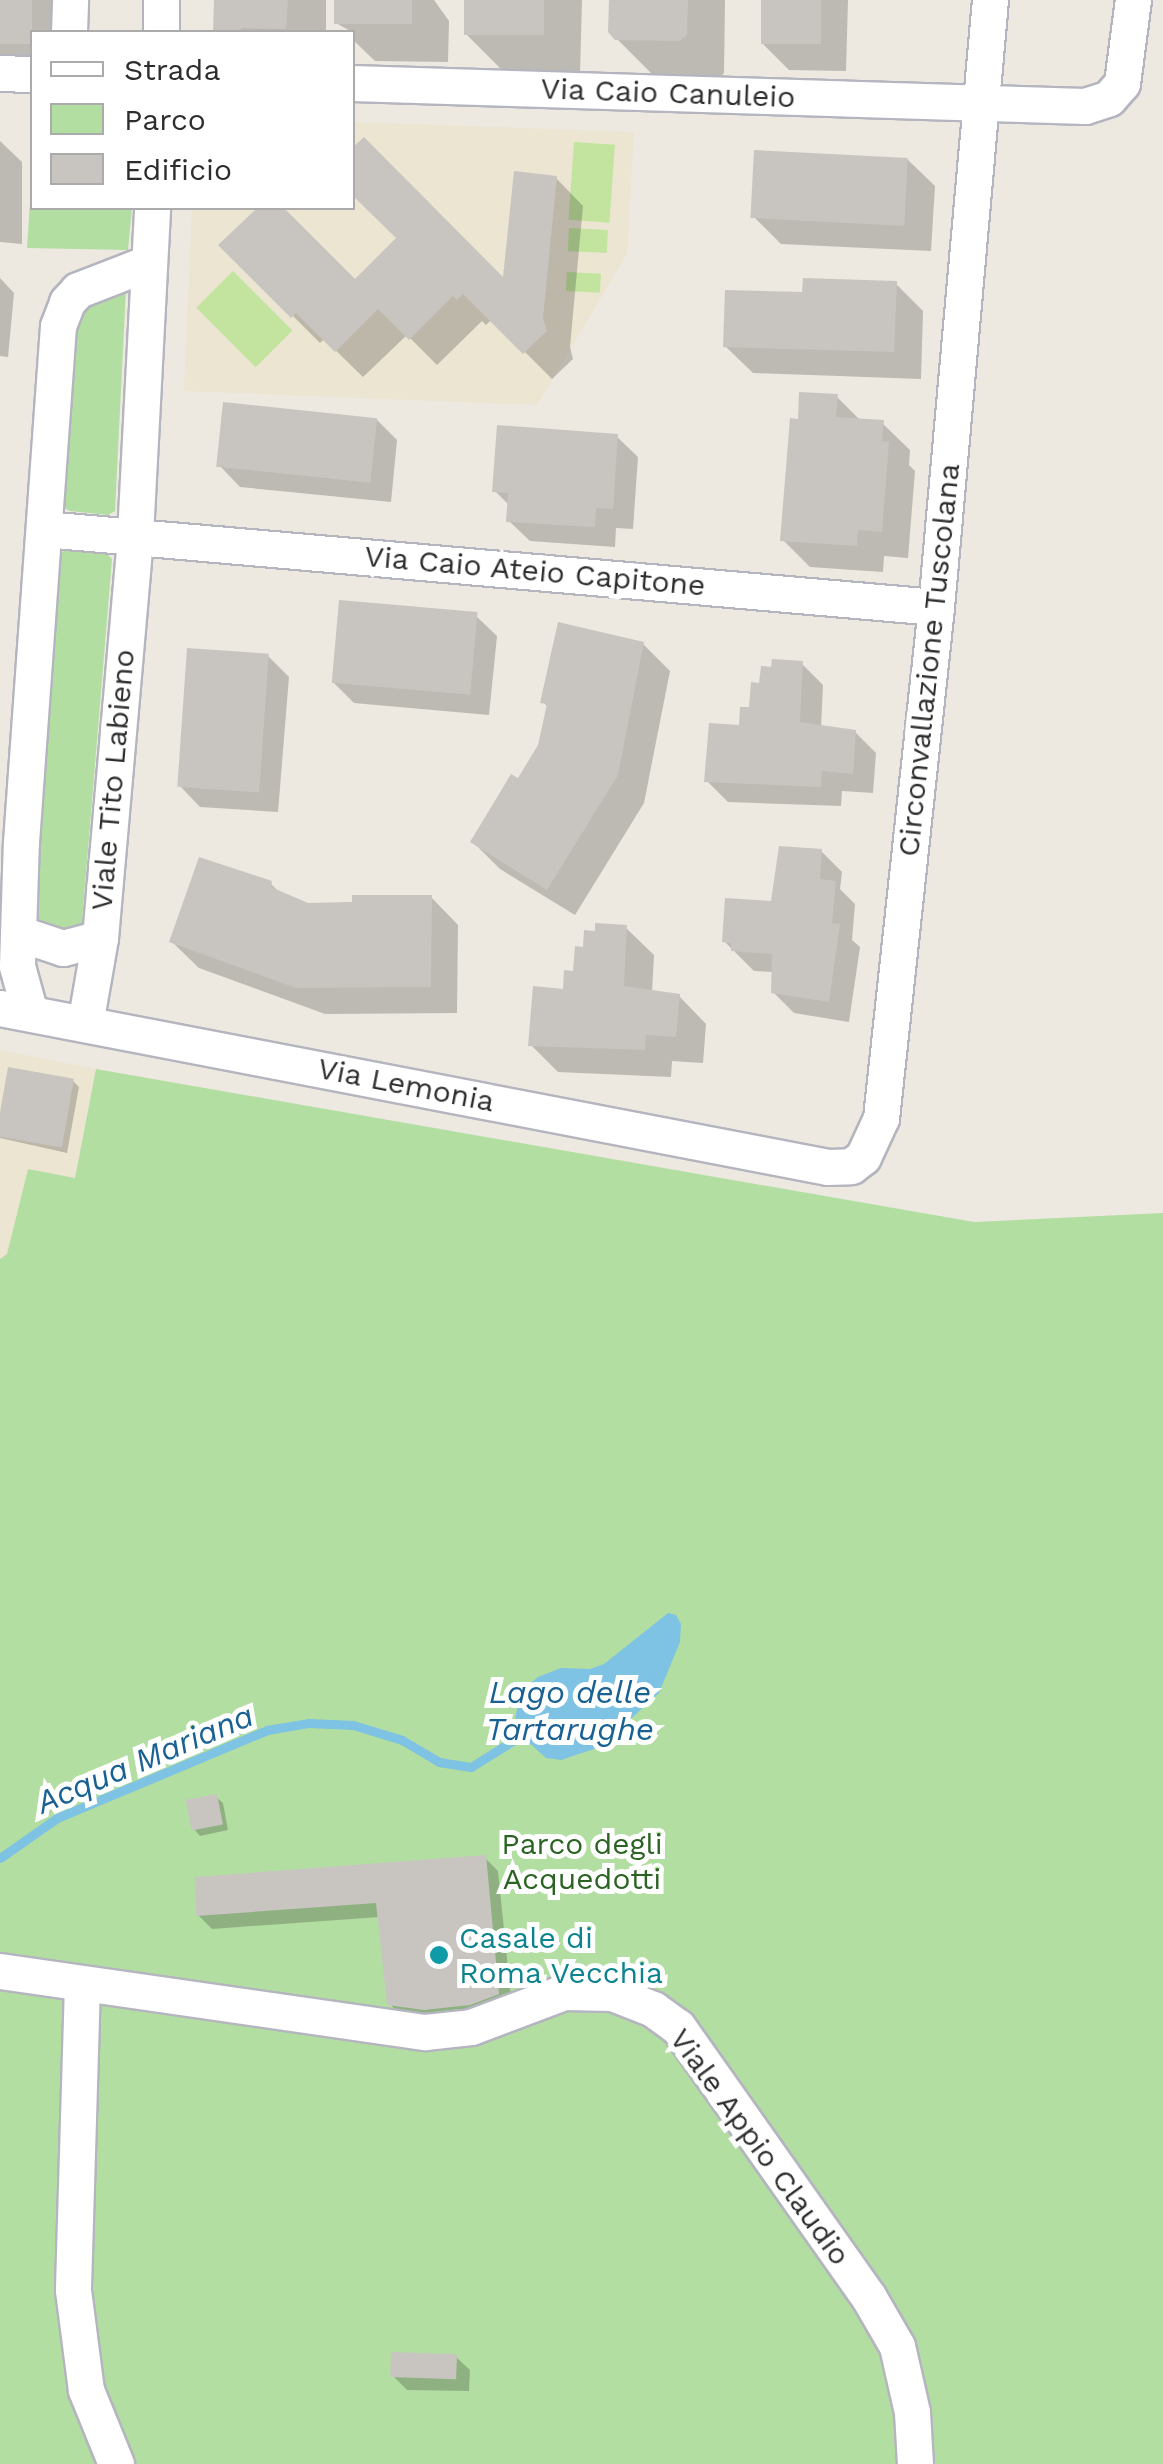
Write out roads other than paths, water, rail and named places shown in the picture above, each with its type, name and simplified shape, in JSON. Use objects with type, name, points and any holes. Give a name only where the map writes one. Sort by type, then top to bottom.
[{"type":"street","points":[[69,30],[70,0]]},
{"type":"street","points":[[161,30],[162,0]]},
{"type":"street","name":"Circonvallazione Tuscolana","points":[[811,1164],[842,1167],[858,1161],[872,1145],[881,1118],[936,608],[984,104],[990,0]]},
{"type":"street","points":[[984,104],[1077,107],[1109,98],[1126,75],[1133,0]]},
{"type":"street","points":[[0,73],[30,74]]},
{"type":"street","name":"Via Caio Canuleio","points":[[355,83],[984,104]]},
{"type":"street","name":"Viale Tito Labieno","points":[[86,1024],[100,938],[135,535],[152,210]]},
{"type":"street","points":[[12,995],[22,800],[62,310],[86,285],[148,264]]},
{"type":"street","points":[[44,528],[135,535]]},
{"type":"street","name":"Via Caio Ateio Capitone","points":[[135,535],[936,608]]},
{"type":"street","points":[[18,933],[63,948],[100,938]]},
{"type":"street","name":"Via Lemonia","points":[[12,995],[86,1024],[811,1164]]},
{"type":"street","name":"Viale Appio Claudio","points":[[0,1972],[425,2032],[471,2026],[564,1992],[612,1993],[653,2009],[678,2027],[868,2296],[897,2346],[912,2412],[915,2464]]},
{"type":"street","points":[[82,1984],[73,2290],[86,2390],[116,2464]]},
{"type":"water","name":"Lago delle Tartarughe","points":[[668,1613],[676,1615],[681,1624],[680,1642],[659,1693],[600,1747],[561,1760],[546,1758],[526,1740],[514,1723],[521,1691],[538,1677],[561,1668],[590,1669],[604,1664]]},
{"type":"waterway","name":"Acqua Mariana","points":[[0,1858],[57,1818],[267,1730],[309,1723],[353,1725],[402,1740],[439,1762],[471,1767],[530,1730]]},
{"type":"place","name":"Casale di Roma Vecchia","points":[[439,1955]]},
{"type":"park label","name":"Parco degli Acquedotti","points":[[582,1861]]}]
